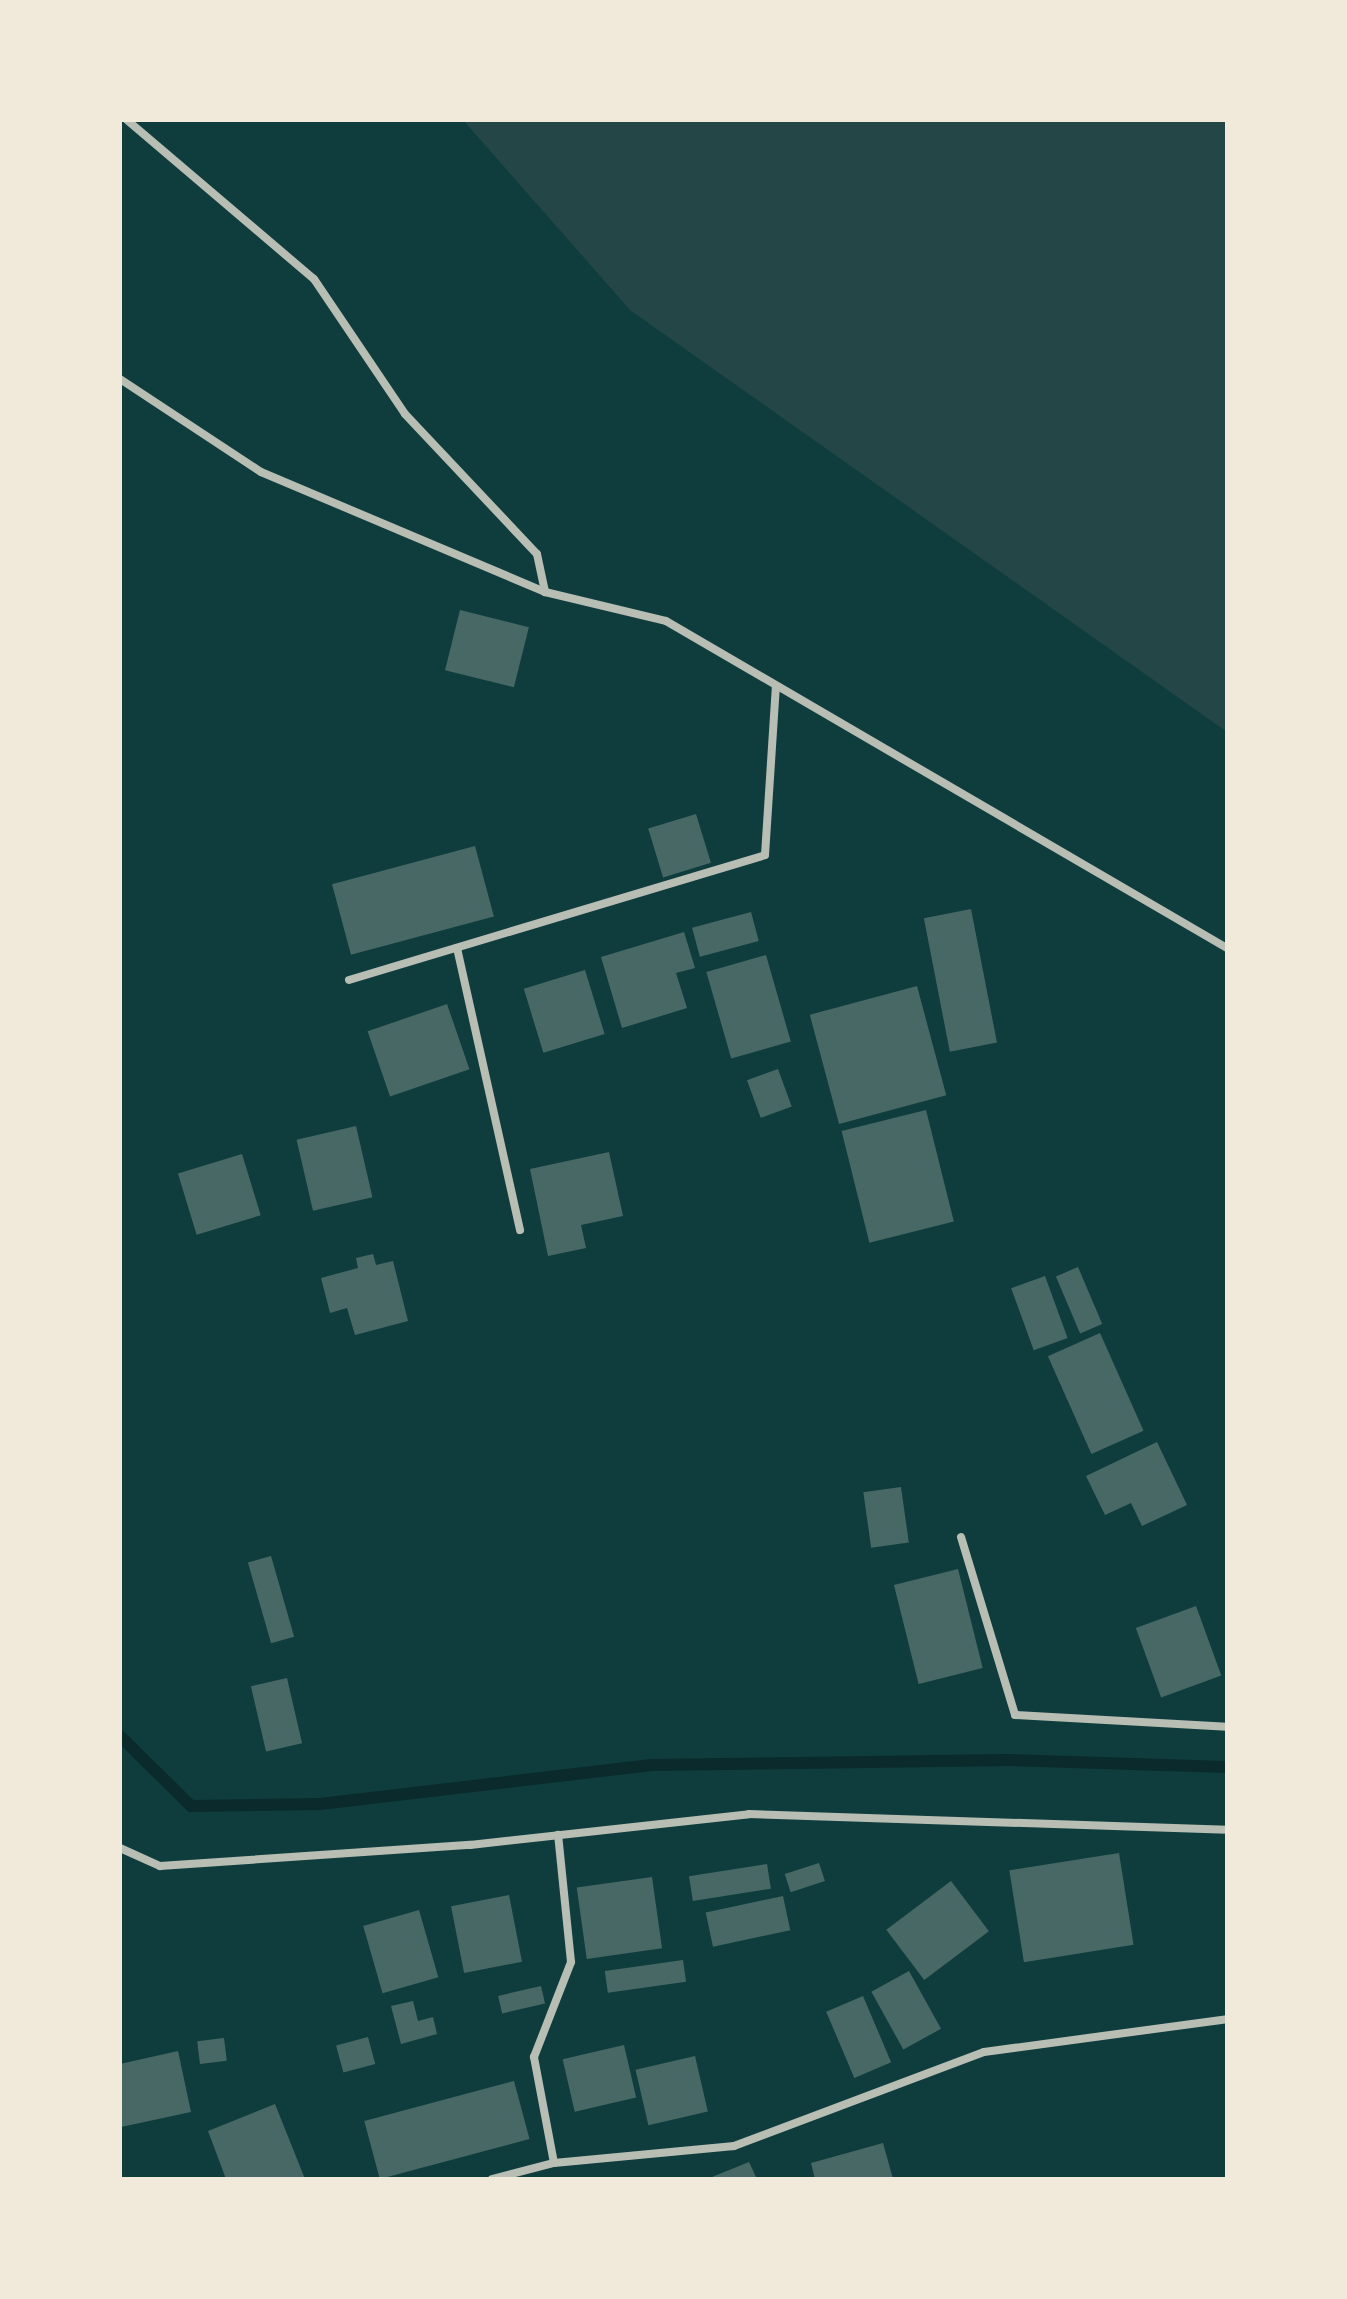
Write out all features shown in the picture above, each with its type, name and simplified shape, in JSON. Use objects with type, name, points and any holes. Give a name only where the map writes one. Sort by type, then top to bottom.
[{"type":"street","points":[[127,120],[314,279],[405,414],[537,554],[545,592]]},
{"type":"street","points":[[120,379],[261,472],[545,592],[666,621],[1227,948]]},
{"type":"street","points":[[349,980],[765,855],[776,686]]},
{"type":"street","points":[[457,948],[520,1230]]},
{"type":"street","points":[[961,1537],[1015,1715],[1227,1727]]},
{"type":"street","points":[[120,1848],[160,1866],[558,1835],[749,1814],[1227,1830]]},
{"type":"street","points":[[554,2163],[534,2057],[571,1962],[558,1835]]},
{"type":"street","points":[[492,2179],[554,2163],[734,2146],[984,2052],[1227,2019]]},
{"type":"shaded area","points":[[463,120],[1227,120],[1227,732],[630,310]]},
{"type":"building","points":[[460,610],[529,627],[514,687],[445,670]]},
{"type":"building","points":[[696,814],[711,863],[663,877],[648,829]]},
{"type":"building","points":[[475,846],[494,917],[351,955],[332,884]]},
{"type":"building","points":[[971,909],[997,1043],[950,1052],[924,918]]},
{"type":"building","points":[[751,912],[759,941],[700,957],[692,928]]},
{"type":"building","points":[[684,932],[695,968],[676,973],[687,1008],[622,1028],[601,957]]},
{"type":"building","points":[[766,955],[791,1042],[731,1059],[706,972]]},
{"type":"building","points":[[585,970],[605,1034],[543,1053],[524,989]]},
{"type":"building","points":[[917,986],[946,1095],[839,1124],[810,1015]]},
{"type":"building","points":[[447,1004],[469,1069],[390,1097],[368,1031]]},
{"type":"building","points":[[778,1069],[792,1107],[761,1118],[747,1080]]},
{"type":"building","points":[[926,1110],[954,1222],[869,1243],[842,1131]]},
{"type":"building","points":[[356,1126],[372,1197],[313,1211],[297,1140]]},
{"type":"building","points":[[609,1152],[623,1216],[581,1225],[586,1248],[548,1256],[530,1169]]},
{"type":"building","points":[[242,1154],[261,1215],[197,1235],[178,1174]]},
{"type":"building","points":[[373,1254],[376,1265],[393,1261],[408,1321],[355,1335],[347,1308],[330,1313],[321,1278],[358,1268],[356,1258]]},
{"type":"building","points":[[1078,1267],[1102,1324],[1080,1333],[1056,1276]]},
{"type":"building","points":[[1045,1276],[1068,1338],[1034,1350],[1011,1288]]},
{"type":"building","points":[[1100,1333],[1144,1431],[1091,1454],[1048,1356]]},
{"type":"building","points":[[1157,1442],[1187,1505],[1142,1526],[1131,1503],[1105,1515],[1086,1476]]},
{"type":"building","points":[[901,1487],[909,1542],[871,1548],[863,1492]]},
{"type":"building","points":[[271,1556],[294,1637],[271,1643],[248,1563]]},
{"type":"building","points":[[958,1569],[983,1668],[919,1684],[894,1585]]},
{"type":"building","points":[[1196,1606],[1221,1676],[1161,1697],[1136,1628]]},
{"type":"building","points":[[287,1678],[302,1743],[266,1752],[251,1686]]},
{"type":"building","points":[[1119,1853],[1134,1945],[1024,1962],[1009,1870]]},
{"type":"building","points":[[819,1863],[825,1881],[791,1892],[785,1874]]},
{"type":"building","points":[[767,1864],[771,1889],[693,1901],[689,1876]]},
{"type":"building","points":[[652,1877],[662,1948],[587,1959],[577,1888]]},
{"type":"building","points":[[951,1881],[989,1931],[924,1980],[886,1930]]},
{"type":"building","points":[[509,1895],[522,1962],[464,1973],[451,1906]]},
{"type":"building","points":[[783,1896],[790,1930],[713,1947],[706,1912]]},
{"type":"building","points":[[419,1910],[438,1977],[383,1993],[363,1926]]},
{"type":"building","points":[[683,1960],[686,1982],[608,1993],[605,1971]]},
{"type":"building","points":[[909,1971],[941,2029],[903,2050],[871,1992]]},
{"type":"building","points":[[541,1986],[545,2004],[502,2013],[498,1996]]},
{"type":"building","points":[[863,1996],[891,2062],[854,2078],[826,2012]]},
{"type":"building","points":[[413,2001],[418,2021],[433,2017],[437,2034],[401,2044],[391,2006]]},
{"type":"building","points":[[368,2037],[375,2064],[343,2073],[336,2046]]},
{"type":"building","points":[[224,2038],[227,2061],[200,2064],[197,2041]]},
{"type":"building","points":[[624,2045],[636,2098],[575,2112],[563,2059]]},
{"type":"building","points":[[178,2051],[191,2112],[121,2127],[120,2064]]},
{"type":"building","points":[[695,2056],[708,2112],[648,2125],[636,2070]]},
{"type":"building","points":[[514,2081],[530,2139],[380,2179],[364,2121]]},
{"type":"building","points":[[275,2104],[305,2179],[226,2179],[208,2131]]},
{"type":"building","points":[[883,2143],[893,2179],[815,2179],[811,2163]]},
{"type":"building","points":[[749,2162],[757,2179],[707,2179]]},
{"type":"waterway","points":[[120,1736],[191,1806],[320,1804],[650,1765],[1008,1760],[1227,1767]]}]
